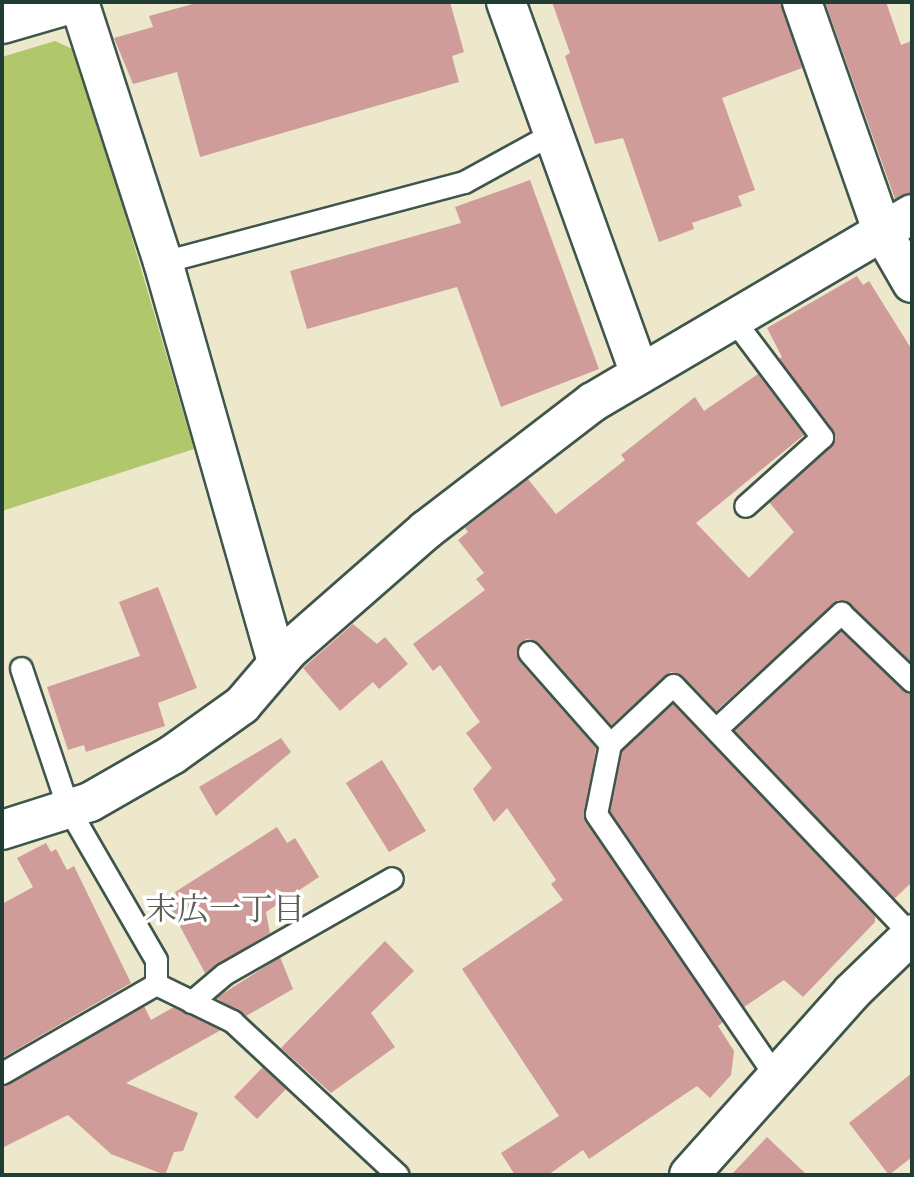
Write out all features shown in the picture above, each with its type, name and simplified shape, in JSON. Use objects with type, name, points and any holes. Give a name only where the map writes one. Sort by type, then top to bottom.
[{"type":"street","points":[[2,24],[79,2],[163,262],[278,663]]},
{"type":"street","points":[[506,2],[640,374]]},
{"type":"street","points":[[802,2],[897,222],[912,283]]},
{"type":"street","points":[[2,830],[90,802],[172,755],[242,705],[278,663],[426,530],[593,402],[897,222]]},
{"type":"street","points":[[689,1175],[852,992],[912,935]]},
{"type":"lane","points":[[163,262],[464,182],[553,133]]},
{"type":"lane","points":[[733,318],[822,437],[745,506]]},
{"type":"lane","points":[[716,729],[841,613],[912,681]]},
{"type":"lane","points":[[529,652],[610,744]]},
{"type":"lane","points":[[21,668],[68,808],[156,960],[156,985]]},
{"type":"lane","points":[[776,1077],[596,814],[610,744],[673,685],[912,935]]},
{"type":"lane","points":[[191,1002],[224,974],[392,878]]},
{"type":"lane","points":[[156,985],[232,1021],[398,1175]]},
{"type":"lane","points":[[2,1073],[156,985]]},
{"type":"green space","points":[[55,41],[77,51],[194,449],[2,511],[2,57]]},
{"type":"building","points":[[200,2],[450,2],[464,52],[452,56],[459,82],[200,157],[177,72],[133,84],[114,38],[153,27],[149,16]]},
{"type":"building","points":[[552,2],[781,2],[802,68],[722,98],[755,190],[738,196],[742,206],[692,223],[694,229],[659,242],[623,138],[595,144],[565,56],[570,53]]},
{"type":"building","points":[[825,2],[886,2],[901,45],[912,41],[912,192],[895,199]]},
{"type":"building","points":[[530,180],[599,369],[501,407],[457,287],[307,329],[290,271],[461,223],[455,207]]},
{"type":"building","points":[[857,276],[863,285],[869,281],[912,350],[912,663],[850,604],[838,600],[716,711],[682,676],[671,672],[611,725],[539,643],[527,639],[520,643],[519,661],[596,748],[585,821],[723,1022],[718,1026],[734,1051],[731,1075],[710,1098],[697,1086],[589,1159],[583,1150],[548,1175],[515,1175],[501,1153],[559,1116],[462,969],[563,900],[551,884],[556,880],[507,808],[494,822],[473,789],[492,768],[466,733],[480,722],[440,665],[433,671],[413,644],[485,590],[476,579],[484,573],[458,540],[468,532],[465,528],[528,479],[556,514],[625,460],[621,455],[695,397],[704,411],[758,374],[804,435],[696,523],[749,578],[794,532],[769,502],[831,447],[835,436],[779,359],[782,357],[767,328]]},
{"type":"building","points":[[158,587],[197,688],[158,703],[165,726],[86,752],[84,745],[68,750],[47,687],[140,656],[119,602]]},
{"type":"building","points":[[353,624],[377,644],[385,637],[408,664],[379,689],[373,682],[340,711],[303,668]]},
{"type":"building","points":[[841,631],[903,690],[912,694],[912,882],[894,899],[734,730]]},
{"type":"building","points":[[672,703],[875,916],[875,922],[803,997],[784,980],[744,1007],[610,811],[622,751]]},
{"type":"building","points":[[281,738],[291,752],[216,816],[199,787]]},
{"type":"building","points":[[382,760],[426,831],[389,852],[346,783]]},
{"type":"building","points":[[277,827],[287,843],[295,838],[319,877],[266,912],[270,933],[205,973],[168,904],[178,899],[175,892]]},
{"type":"building","points":[[46,843],[51,852],[56,849],[67,870],[74,866],[131,983],[2,1058],[2,904],[33,887],[17,858]]},
{"type":"building","points":[[385,941],[414,971],[371,1013],[395,1047],[331,1093],[281,1048]]},
{"type":"building","points":[[280,957],[293,989],[246,1016],[216,998]]},
{"type":"building","points":[[144,1006],[151,1020],[174,1007],[221,1030],[126,1083],[198,1113],[183,1151],[174,1152],[165,1175],[111,1154],[68,1115],[2,1148],[2,1086]]},
{"type":"building","points":[[263,1067],[286,1089],[257,1119],[234,1097]]},
{"type":"building","points":[[912,1073],[912,1157],[889,1175],[849,1123]]},
{"type":"building","points":[[767,1137],[807,1175],[731,1175]]},
{"type":"district","name":"末広一丁目","points":[[225,911]]}]
